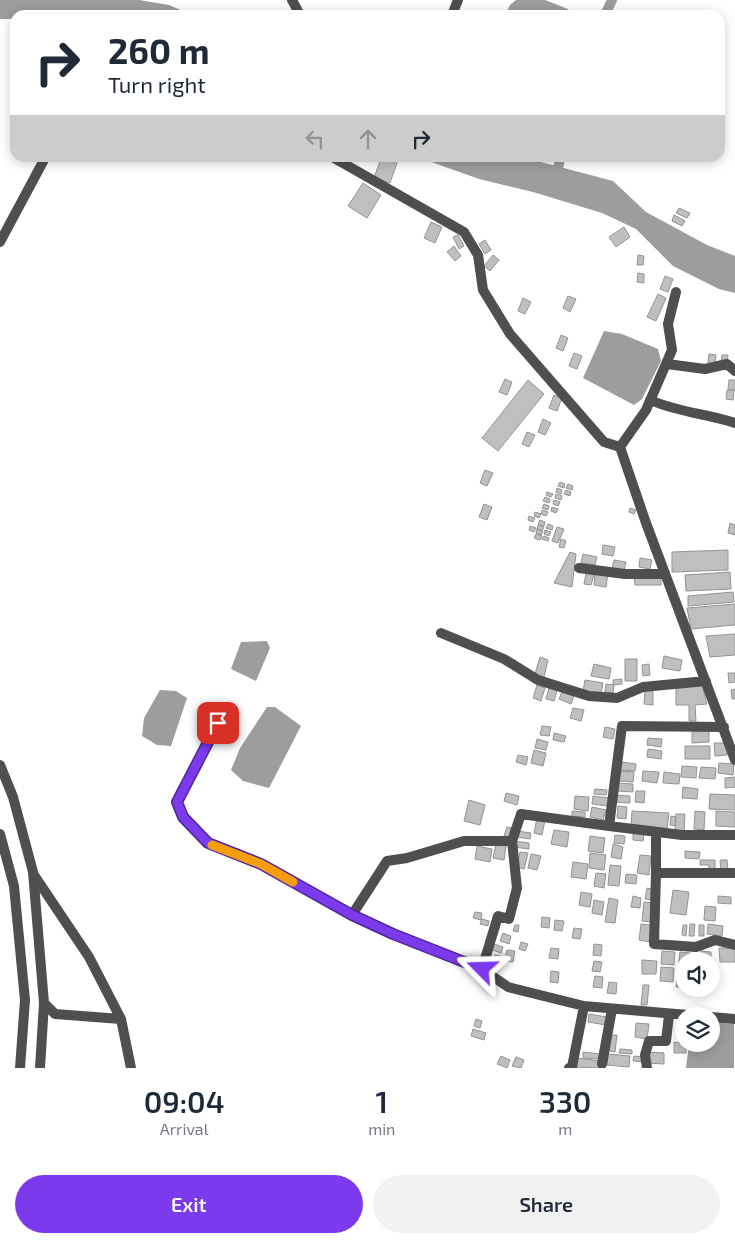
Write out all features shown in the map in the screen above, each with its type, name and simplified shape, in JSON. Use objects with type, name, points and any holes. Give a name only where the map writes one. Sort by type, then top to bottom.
[{"type":"street","points":[[0,242],[43,162]]},
{"type":"street","points":[[341,162],[464,232],[478,255],[483,290],[510,334],[604,442],[620,447]]},
{"type":"street","points":[[620,447],[650,400],[667,364],[672,350],[668,324],[676,292]]},
{"type":"street","points":[[667,364],[705,369],[728,364],[735,371]]},
{"type":"street","points":[[650,400],[672,410],[712,416],[735,423]]},
{"type":"street","points":[[620,447],[665,574],[734,754]]},
{"type":"street","points":[[578,568],[625,574],[665,574]]},
{"type":"street","points":[[441,634],[504,660],[538,680],[589,696],[617,698],[643,687],[706,681]]},
{"type":"street","points":[[218,723],[177,802],[183,817],[208,843],[261,864],[352,915],[393,934],[482,969],[508,987],[584,1006],[675,1015]]},
{"type":"street","points":[[609,826],[622,726],[724,727]]},
{"type":"street","points":[[0,766],[12,797],[33,872],[44,1004],[40,1068]]},
{"type":"street","points":[[482,969],[498,916],[510,919],[516,888],[512,841],[521,814],[682,835],[735,835]]},
{"type":"street","points":[[656,832],[657,910],[654,944],[696,947],[715,940],[735,945]]},
{"type":"street","points":[[0,834],[14,886],[25,1000],[20,1068]]},
{"type":"street","points":[[352,915],[387,861],[407,858],[464,841],[512,841]]},
{"type":"street","points":[[33,872],[89,957],[121,1019],[132,1068]]},
{"type":"street","points":[[656,873],[735,873]]},
{"type":"street","points":[[44,1004],[55,1014],[121,1019]]},
{"type":"street","points":[[568,1068],[572,1066],[584,1006]]},
{"type":"street","points":[[602,1064],[612,1009]]},
{"type":"street","points":[[647,1068],[645,1055],[649,1042],[666,1042],[668,1015]]},
{"type":"street","points":[[720,1018],[735,1020]]},
{"type":"shaded area","points":[[0,0],[139,0],[169,5],[180,10],[10,10],[10,19],[0,19]]},
{"type":"shaded area","points":[[516,0],[545,0],[568,10],[508,10]]},
{"type":"shaded area","points":[[431,162],[541,162],[613,181],[646,212],[707,245],[735,256],[735,293],[719,289],[673,266],[636,229],[602,213],[533,192],[479,179]]},
{"type":"shaded area","points":[[604,331],[622,334],[658,349],[661,361],[642,399],[634,405],[583,378]]},
{"type":"shaded area","points":[[267,641],[270,648],[256,681],[231,669],[241,642]]},
{"type":"shaded area","points":[[160,690],[176,691],[187,698],[171,746],[157,745],[142,736],[144,718]]},
{"type":"shaded area","points":[[267,707],[275,707],[301,726],[269,788],[243,781],[231,770],[240,748]]},
{"type":"shaded area","points":[[720,1023],[734,1024],[734,1068],[686,1068],[688,1052],[720,1052]]},
{"type":"building","points":[[380,162],[397,162],[390,183],[374,178]]},
{"type":"building","points":[[363,183],[381,195],[367,218],[348,206]]},
{"type":"building","points":[[679,208],[690,213],[687,218],[676,213]]},
{"type":"building","points":[[674,215],[685,221],[682,226],[672,221]]},
{"type":"building","points":[[431,222],[442,227],[435,243],[424,238]]},
{"type":"building","points":[[624,227],[630,237],[616,247],[609,237]]},
{"type":"building","points":[[458,235],[464,246],[459,249],[453,237]]},
{"type":"building","points":[[485,240],[491,250],[485,254],[479,244]]},
{"type":"building","points":[[454,246],[461,256],[455,261],[447,252]]},
{"type":"building","points":[[493,255],[499,260],[490,271],[484,266]]},
{"type":"building","points":[[638,255],[644,256],[643,265],[637,265]]},
{"type":"building","points":[[638,273],[644,274],[644,283],[637,282]]},
{"type":"building","points":[[665,276],[673,279],[668,292],[660,289]]},
{"type":"building","points":[[658,294],[666,298],[656,321],[647,317]]},
{"type":"building","points":[[568,296],[576,299],[570,312],[563,308]]},
{"type":"building","points":[[523,298],[531,302],[525,314],[518,311]]},
{"type":"building","points":[[561,335],[568,338],[563,351],[556,348]]},
{"type":"building","points":[[574,353],[582,356],[577,369],[569,366]]},
{"type":"building","points":[[709,354],[716,355],[715,364],[708,363]]},
{"type":"building","points":[[722,355],[728,355],[727,364],[721,364]]},
{"type":"building","points":[[505,379],[512,382],[507,395],[499,392]]},
{"type":"building","points":[[528,380],[544,394],[498,451],[482,438]]},
{"type":"building","points":[[729,380],[735,380],[735,390],[728,389]]},
{"type":"building","points":[[727,390],[734,390],[733,400],[726,399]]},
{"type":"building","points":[[554,395],[562,398],[557,411],[549,408]]},
{"type":"building","points":[[543,419],[551,423],[545,435],[538,432]]},
{"type":"building","points":[[527,432],[535,435],[529,447],[522,444]]},
{"type":"building","points":[[485,470],[493,473],[487,486],[480,483]]},
{"type":"building","points":[[560,482],[565,484],[564,488],[558,486]]},
{"type":"building","points":[[568,484],[573,486],[572,490],[566,488]]},
{"type":"building","points":[[557,488],[562,490],[561,494],[556,492]]},
{"type":"building","points":[[566,490],[571,492],[570,496],[564,494]]},
{"type":"building","points":[[547,492],[553,494],[551,497],[546,495]]},
{"type":"building","points":[[556,494],[562,496],[561,500],[555,498]]},
{"type":"building","points":[[545,497],[550,499],[549,503],[543,501]]},
{"type":"building","points":[[554,500],[560,502],[558,506],[553,504]]},
{"type":"building","points":[[484,504],[492,507],[487,520],[479,517]]},
{"type":"building","points":[[544,504],[549,506],[548,510],[542,508]]},
{"type":"building","points":[[552,507],[558,509],[556,513],[551,511]]},
{"type":"building","points":[[630,508],[636,510],[634,514],[629,512]]},
{"type":"building","points":[[542,510],[548,512],[546,516],[541,514]]},
{"type":"building","points":[[535,512],[541,514],[539,518],[534,516]]},
{"type":"building","points":[[529,516],[535,518],[533,522],[528,520]]},
{"type":"building","points":[[540,520],[545,522],[544,526],[538,524]]},
{"type":"building","points":[[730,523],[735,525],[735,535],[728,533]]},
{"type":"building","points":[[548,524],[553,526],[552,530],[546,528]]},
{"type":"building","points":[[538,525],[544,527],[542,531],[537,529]]},
{"type":"building","points":[[530,526],[536,528],[534,532],[529,530]]},
{"type":"building","points":[[557,527],[564,529],[558,543],[552,541]]},
{"type":"building","points":[[537,529],[543,531],[541,535],[536,533]]},
{"type":"building","points":[[545,530],[551,532],[549,536],[544,534]]},
{"type":"building","points":[[536,534],[542,536],[540,540],[534,538]]},
{"type":"building","points":[[544,536],[549,538],[548,541],[542,539]]},
{"type":"building","points":[[561,539],[566,541],[564,548],[559,547]]},
{"type":"building","points":[[603,545],[615,547],[613,556],[602,554]]},
{"type":"building","points":[[728,550],[728,570],[672,572],[672,552]]},
{"type":"building","points":[[570,552],[576,554],[572,587],[554,583]]},
{"type":"building","points":[[583,554],[597,557],[595,565],[581,563]]},
{"type":"building","points":[[640,558],[652,560],[650,569],[639,567]]},
{"type":"building","points":[[614,560],[626,562],[624,571],[612,569]]},
{"type":"building","points":[[595,572],[608,574],[606,587],[594,585]]},
{"type":"building","points":[[730,572],[731,589],[686,591],[685,575]]},
{"type":"building","points":[[586,573],[594,574],[591,585],[584,584]]},
{"type":"building","points":[[634,578],[661,578],[661,585],[635,585]]},
{"type":"building","points":[[733,592],[734,602],[688,606],[688,596]]},
{"type":"building","points":[[735,604],[735,625],[691,629],[687,608]]},
{"type":"building","points":[[735,634],[735,655],[710,657],[706,636]]},
{"type":"building","points":[[664,656],[682,660],[680,671],[662,668]]},
{"type":"building","points":[[540,657],[548,660],[544,677],[535,674]]},
{"type":"building","points":[[625,659],[637,659],[637,681],[625,681]]},
{"type":"building","points":[[594,664],[611,668],[609,679],[591,676]]},
{"type":"building","points":[[649,664],[650,675],[643,676],[642,665]]},
{"type":"building","points":[[728,673],[735,673],[735,682],[729,683]]},
{"type":"building","points":[[622,679],[622,684],[613,685],[613,680]]},
{"type":"building","points":[[585,680],[603,683],[601,695],[583,691]]},
{"type":"building","points":[[606,684],[614,685],[613,693],[605,692]]},
{"type":"building","points":[[537,685],[545,688],[541,701],[533,698]]},
{"type":"building","points":[[702,685],[707,704],[695,705],[696,721],[689,721],[689,705],[676,705],[676,686]]},
{"type":"building","points":[[549,688],[557,690],[554,701],[546,699]]},
{"type":"building","points":[[735,689],[735,699],[732,699],[731,690]]},
{"type":"building","points":[[645,690],[653,690],[653,705],[644,704]]},
{"type":"building","points":[[562,692],[574,696],[571,704],[559,699]]},
{"type":"building","points":[[573,708],[584,710],[581,721],[570,718]]},
{"type":"building","points":[[542,726],[551,727],[549,736],[540,735]]},
{"type":"building","points":[[605,727],[615,729],[613,739],[603,737]]},
{"type":"building","points":[[692,730],[709,730],[709,742],[692,743]]},
{"type":"building","points":[[554,733],[566,736],[564,742],[553,740]]},
{"type":"building","points":[[648,738],[662,739],[661,747],[647,745]]},
{"type":"building","points":[[537,739],[548,742],[546,750],[535,748]]},
{"type":"building","points":[[714,743],[727,743],[727,755],[715,756]]},
{"type":"building","points":[[685,746],[710,746],[710,759],[685,759]]},
{"type":"building","points":[[648,749],[662,751],[661,759],[647,757]]},
{"type":"building","points":[[534,750],[546,753],[543,766],[531,763]]},
{"type":"building","points":[[518,755],[528,757],[526,765],[516,762]]},
{"type":"building","points":[[622,762],[636,764],[635,771],[621,770]]},
{"type":"building","points":[[719,763],[734,764],[733,775],[718,773]]},
{"type":"building","points":[[682,766],[697,767],[696,778],[681,777]]},
{"type":"building","points":[[701,767],[716,768],[715,779],[699,778]]},
{"type":"building","points":[[620,771],[634,772],[633,782],[619,781]]},
{"type":"building","points":[[643,771],[659,772],[657,783],[642,781]]},
{"type":"building","points":[[664,772],[680,774],[679,784],[663,783]]},
{"type":"building","points":[[735,777],[735,787],[725,788],[725,778]]},
{"type":"building","points":[[617,783],[633,784],[633,792],[617,791]]},
{"type":"building","points":[[683,787],[698,789],[697,799],[682,798]]},
{"type":"building","points":[[595,789],[607,790],[606,795],[594,794]]},
{"type":"building","points":[[636,791],[645,791],[644,803],[635,802]]},
{"type":"building","points":[[506,793],[519,796],[517,805],[504,801]]},
{"type":"building","points":[[710,794],[735,795],[735,810],[709,809]]},
{"type":"building","points":[[616,795],[630,796],[630,803],[615,802]]},
{"type":"building","points":[[575,796],[589,797],[588,811],[574,809]]},
{"type":"building","points":[[593,796],[609,798],[608,806],[592,804]]},
{"type":"building","points":[[469,800],[485,805],[480,825],[464,821]]},
{"type":"building","points":[[618,806],[627,807],[626,819],[617,818]]},
{"type":"building","points":[[592,807],[606,810],[603,820],[590,817]]},
{"type":"building","points":[[572,811],[585,812],[585,817],[572,816]]},
{"type":"building","points":[[632,811],[669,813],[667,829],[631,826]]},
{"type":"building","points":[[695,811],[705,812],[704,830],[694,829]]},
{"type":"building","points":[[716,811],[735,812],[735,827],[716,826]]},
{"type":"building","points":[[676,814],[685,814],[684,832],[675,831]]},
{"type":"building","points":[[671,816],[676,817],[675,826],[670,825]]},
{"type":"building","points":[[537,818],[545,820],[542,835],[534,833]]},
{"type":"building","points":[[507,827],[512,828],[510,837],[504,836]]},
{"type":"building","points":[[554,830],[569,832],[567,847],[551,844]]},
{"type":"building","points":[[517,831],[531,833],[530,839],[516,837]]},
{"type":"building","points":[[633,832],[644,833],[643,841],[633,840]]},
{"type":"building","points":[[615,835],[625,836],[624,844],[614,843]]},
{"type":"building","points":[[590,836],[605,838],[603,853],[588,851]]},
{"type":"building","points":[[515,841],[529,843],[529,849],[514,847]]},
{"type":"building","points":[[496,844],[506,846],[504,860],[493,858]]},
{"type":"building","points":[[613,844],[623,847],[621,859],[611,857]]},
{"type":"building","points":[[477,846],[492,849],[490,862],[475,859]]},
{"type":"building","points":[[685,851],[700,852],[699,859],[685,858]]},
{"type":"building","points":[[520,852],[528,853],[524,869],[517,867]]},
{"type":"building","points":[[590,853],[606,855],[604,870],[589,868]]},
{"type":"building","points":[[531,854],[541,856],[537,870],[528,868]]},
{"type":"building","points":[[640,855],[651,856],[649,875],[637,873]]},
{"type":"building","points":[[700,860],[715,860],[715,871],[709,871],[709,865],[700,865]]},
{"type":"building","points":[[720,860],[727,860],[728,870],[721,871]]},
{"type":"building","points":[[573,862],[588,864],[586,879],[571,877]]},
{"type":"building","points":[[610,865],[621,866],[619,886],[608,885]]},
{"type":"building","points":[[596,873],[606,874],[604,888],[594,886]]},
{"type":"building","points":[[626,874],[637,875],[636,884],[625,883]]},
{"type":"building","points":[[647,888],[655,890],[654,900],[645,899]]},
{"type":"building","points":[[673,890],[689,892],[686,915],[670,913]]},
{"type":"building","points":[[581,892],[592,894],[590,907],[579,905]]},
{"type":"building","points":[[633,896],[641,898],[640,908],[631,907]]},
{"type":"building","points":[[718,896],[731,897],[731,904],[718,903]]},
{"type":"building","points":[[609,898],[618,900],[615,923],[605,922]]},
{"type":"building","points":[[594,900],[604,902],[602,915],[592,913]]},
{"type":"building","points":[[644,902],[654,903],[651,922],[642,921]]},
{"type":"building","points":[[705,906],[716,907],[715,921],[704,920]]},
{"type":"building","points":[[475,912],[482,913],[481,920],[473,918]]},
{"type":"building","points":[[542,917],[550,918],[549,928],[541,927]]},
{"type":"building","points":[[482,919],[489,921],[488,926],[480,924]]},
{"type":"building","points":[[555,920],[564,921],[562,931],[554,930]]},
{"type":"building","points":[[641,924],[651,925],[649,942],[639,940]]},
{"type":"building","points":[[690,924],[695,924],[694,936],[689,936]]},
{"type":"building","points":[[708,924],[723,926],[722,936],[707,934]]},
{"type":"building","points":[[515,925],[519,925],[518,932],[513,931]]},
{"type":"building","points":[[683,925],[687,925],[686,936],[682,935]]},
{"type":"building","points":[[699,925],[704,925],[704,936],[699,936]]},
{"type":"building","points":[[574,928],[582,929],[580,939],[572,938]]},
{"type":"building","points":[[503,933],[511,936],[509,944],[500,941]]},
{"type":"building","points":[[521,942],[528,944],[525,951],[519,949]]},
{"type":"building","points":[[494,944],[503,947],[501,953],[492,950]]},
{"type":"building","points":[[594,944],[602,945],[601,956],[593,955]]},
{"type":"building","points":[[551,948],[559,949],[558,959],[549,958]]},
{"type":"building","points":[[719,948],[735,948],[735,962],[720,962]]},
{"type":"building","points":[[507,950],[515,951],[513,962],[505,961]]},
{"type":"building","points":[[662,951],[675,952],[674,965],[661,964]]},
{"type":"building","points":[[495,955],[501,956],[499,964],[493,962]]},
{"type":"building","points":[[642,960],[657,961],[656,974],[642,974]]},
{"type":"building","points":[[594,961],[602,962],[600,972],[592,971]]},
{"type":"building","points":[[661,967],[674,968],[673,982],[660,981]]},
{"type":"building","points":[[551,971],[559,972],[558,983],[550,982]]},
{"type":"building","points":[[595,976],[603,977],[602,988],[593,987]]},
{"type":"building","points":[[609,982],[617,983],[616,994],[607,993]]},
{"type":"building","points":[[643,985],[649,985],[647,1005],[641,1005]]},
{"type":"building","points":[[589,1014],[607,1017],[606,1025],[588,1022]]},
{"type":"building","points":[[476,1019],[482,1021],[480,1028],[474,1026]]},
{"type":"building","points":[[636,1023],[649,1024],[647,1039],[635,1037]]},
{"type":"building","points":[[473,1029],[486,1033],[484,1040],[471,1036]]},
{"type":"building","points":[[611,1035],[617,1035],[615,1052],[609,1051]]},
{"type":"building","points":[[674,1042],[675,1052],[686,1052],[686,1053],[674,1053]]},
{"type":"building","points":[[620,1049],[632,1050],[632,1054],[619,1053]]},
{"type":"building","points":[[583,1052],[600,1054],[600,1059],[583,1058]]},
{"type":"building","points":[[648,1052],[664,1053],[664,1064],[647,1063]]},
{"type":"building","points":[[608,1054],[630,1056],[629,1067],[607,1065]]},
{"type":"building","points":[[501,1056],[510,1060],[507,1068],[497,1064]]},
{"type":"building","points":[[634,1056],[643,1057],[643,1062],[633,1061]]},
{"type":"building","points":[[516,1057],[524,1060],[521,1068],[512,1066]]},
{"type":"building","points":[[577,1058],[600,1061],[599,1068],[576,1067]]},
{"type":"waterway","points":[[607,10],[612,0]]},
{"type":"waterway","points":[[557,175],[559,162]]},
{"type":"slow traffic","points":[[212,845],[261,864],[293,882]]},
{"type":"route","points":[[218,723],[177,802],[183,817],[208,843],[261,864],[352,915],[393,934],[482,969]]}]
